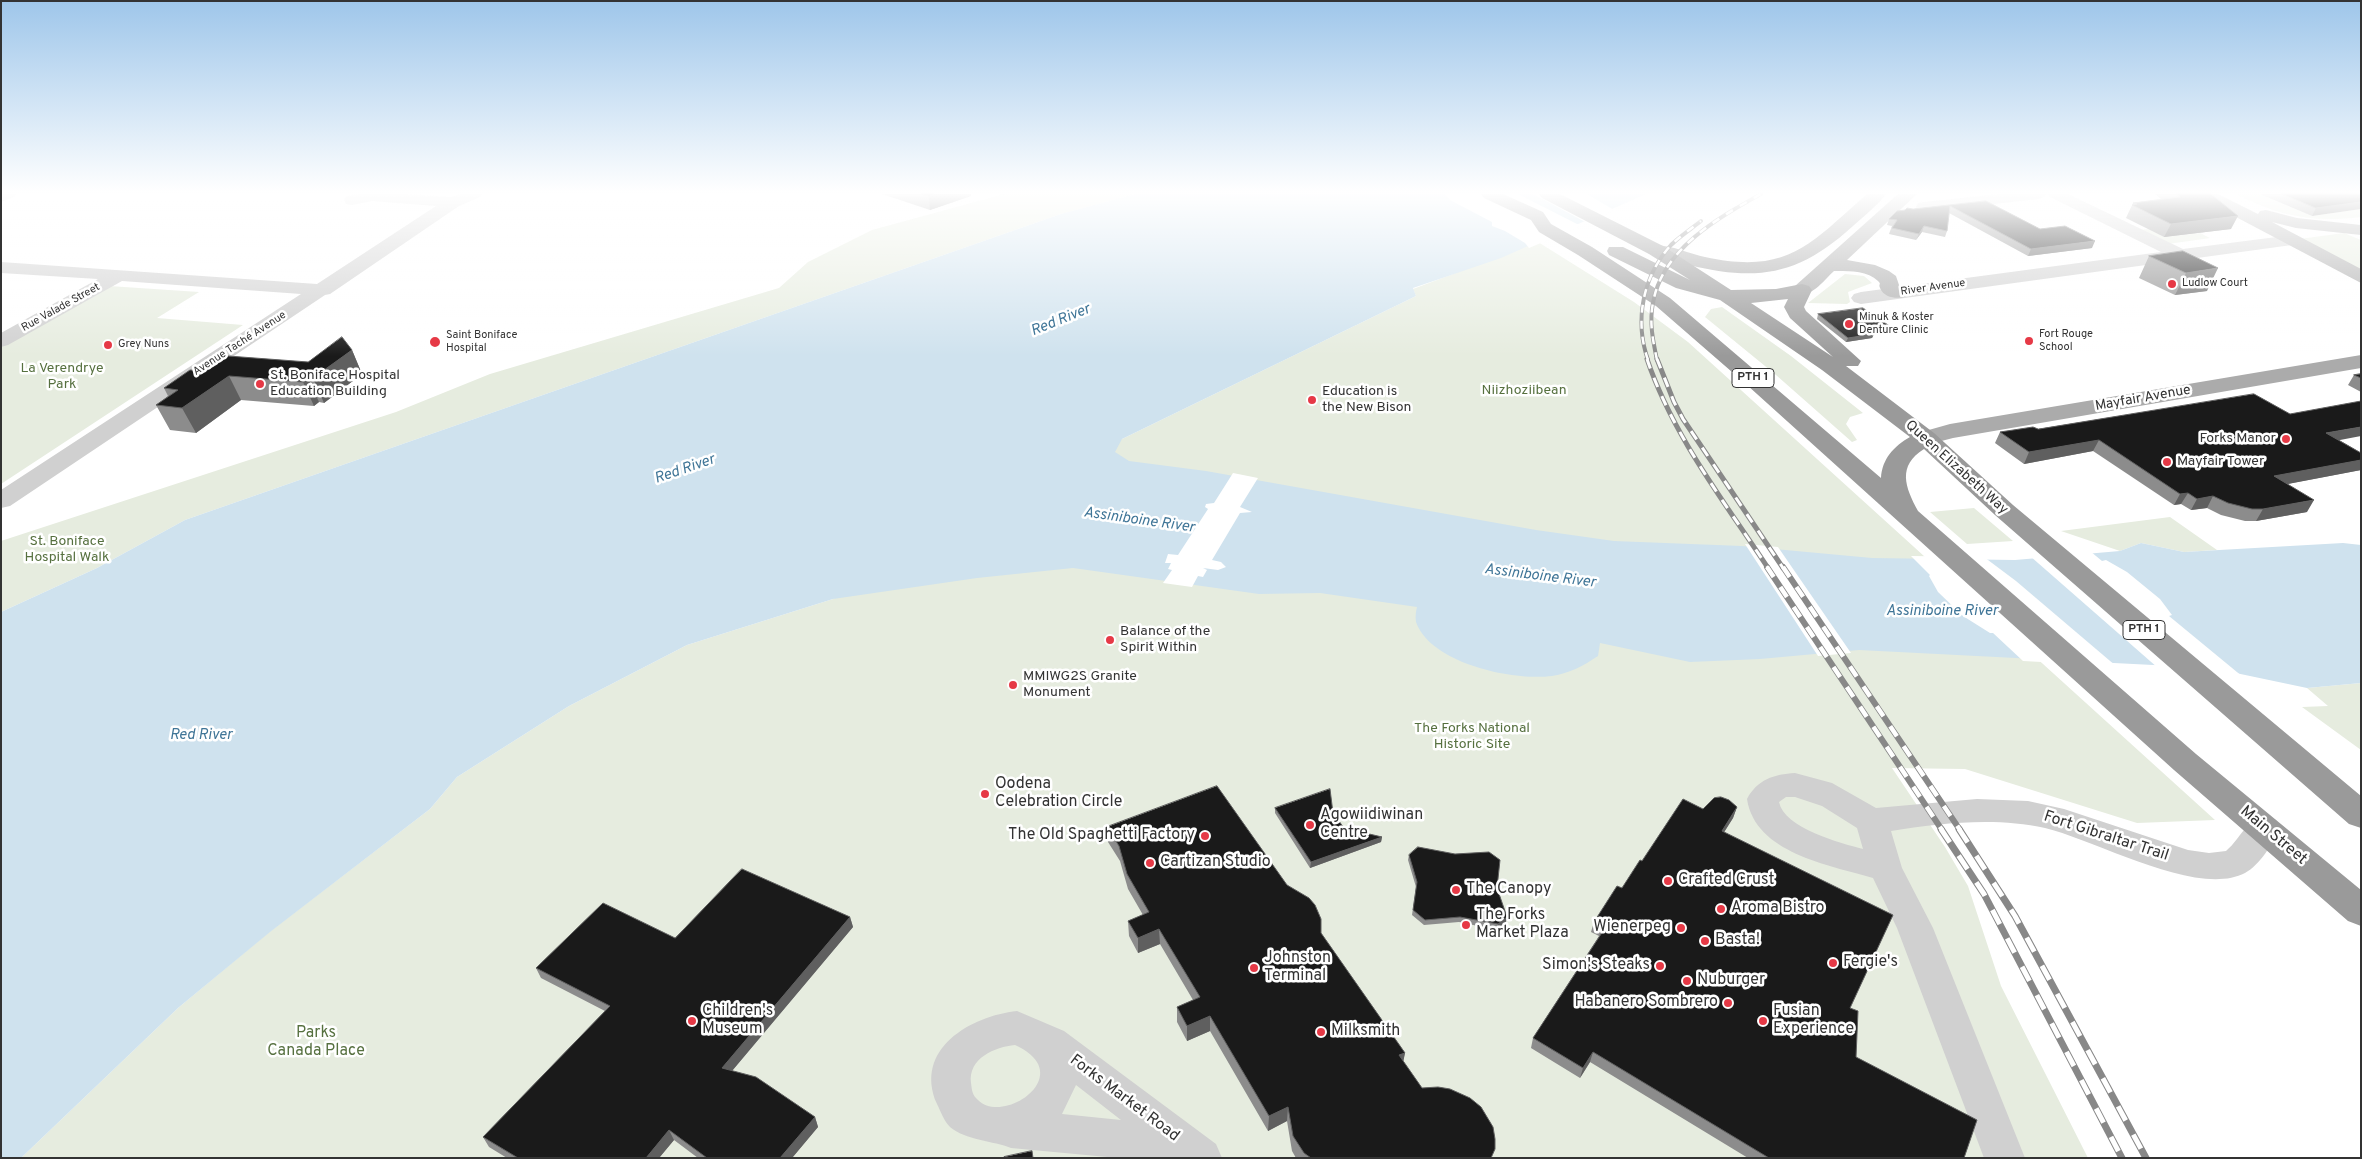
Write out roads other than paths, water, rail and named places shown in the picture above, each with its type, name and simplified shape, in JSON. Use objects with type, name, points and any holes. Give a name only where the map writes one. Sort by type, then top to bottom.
[{"type":"highway","points":[[1594,248],[1676,283],[1725,295],[1767,297],[1802,290]]},
{"type":"highway","name":"PTH 1","points":[[1594,248],[1663,302],[1755,380],[1910,519]]},
{"type":"highway","name":"Queen Elizabeth Way","points":[[1653,248],[1830,365],[1926,438],[2004,510],[2361,814]]},
{"type":"highway","points":[[1802,290],[1794,307],[1797,314],[1846,356],[1878,401]]},
{"type":"highway","points":[[1910,519],[1897,498],[1894,485],[1894,464],[1906,447],[1926,438]]},
{"type":"highway","name":"Main Street","points":[[1910,519],[2185,762],[2361,911]]},
{"type":"main road","points":[[1656,250],[1690,261],[1720,266],[1756,267],[1785,263],[1814,248]]},
{"type":"main road","points":[[1802,290],[1849,248]]},
{"type":"main road","points":[[2307,248],[2361,277]]},
{"type":"main road","points":[[1830,265],[1857,266],[1877,272],[1889,280],[1890,288],[1898,293]]},
{"type":"main road","name":"Mayfair Avenue","points":[[1926,438],[1950,431],[2361,362]]},
{"type":"street","name":"Avenue Taché Avenue","points":[[1,501],[323,290],[383,248]]},
{"type":"street","points":[[2168,248],[2180,254]]},
{"type":"street","name":"River Avenue","points":[[1861,298],[2227,248]]},
{"type":"street","points":[[1,266],[323,290]]},
{"type":"street","name":"Rue Valade Street","points":[[1,340],[120,275]]},
{"type":"street","points":[[1885,868],[1812,846],[1785,832],[1774,825],[1765,815],[1763,799],[1767,793],[1782,785],[1802,786],[1839,801],[1871,820],[1885,868],[1915,928],[2005,1158]]},
{"type":"street","name":"Fort Gibraltar Trail","points":[[1871,820],[1996,811],[2019,812],[2073,823],[2170,858],[2212,866],[2228,866],[2235,862],[2264,829]]},
{"type":"street","points":[[1017,1028],[1033,1032],[1046,1040],[1056,1052],[1061,1066],[1060,1081],[1055,1097],[1044,1110],[1030,1120],[1013,1126],[995,1128],[978,1123],[964,1114],[955,1102],[951,1086],[952,1071],[959,1056],[970,1043],[984,1034],[1000,1029],[1017,1028]]},
{"type":"street","name":"Forks Market Road","points":[[1046,1040],[1202,1158]]},
{"type":"street","name":"Forks Market Road","points":[[995,1128],[1096,1135],[1146,1144],[1184,1158]]},
{"type":"water","name":"Red River","points":[[963,248],[1523,248],[1501,258],[1413,288],[1416,296],[1122,439],[1115,452],[1129,461],[1206,471],[1536,530],[1614,541],[1742,546],[1872,558],[2015,560],[2120,551],[2141,543],[2184,552],[2343,543],[2361,545],[2361,683],[2307,688],[2212,668],[1859,650],[1760,659],[1690,662],[1600,643],[1598,656],[1571,671],[1552,676],[1517,676],[1475,667],[1438,649],[1425,637],[1416,622],[1417,607],[1320,593],[1259,594],[1073,568],[977,578],[833,599],[687,645],[569,706],[457,777],[430,809],[270,932],[178,1008],[21,1158],[1,1158],[1,612],[97,568],[185,520]]},
{"type":"railway","points":[[1648,360],[1642,330],[1644,299],[1654,270],[1668,248]]},
{"type":"railway","points":[[1657,360],[1652,332],[1651,317],[1653,303],[1658,284],[1683,248]]},
{"type":"railway","points":[[1647,359],[1658,387],[1685,441],[1717,493],[1768,568]]},
{"type":"railway","points":[[1657,359],[1683,419],[1783,568]]},
{"type":"railway","points":[[1767,567],[1942,830]]},
{"type":"railway","points":[[1783,567],[1960,830]]},
{"type":"railway","points":[[1941,829],[1984,894],[2122,1158]]},
{"type":"railway","points":[[1959,829],[2015,916],[2146,1158]]},
{"type":"place","name":"Ludlow Court","points":[[2172,284]]},
{"type":"place","name":"Minuk & Koster Denture Clinic","points":[[1849,324]]},
{"type":"place","name":"Fort Rouge School","points":[[2029,341]]},
{"type":"place","name":"Saint Boniface Hospital","points":[[435,342]]},
{"type":"place","name":"Grey Nuns","points":[[108,345]]},
{"type":"place","name":"St. Boniface Hospital Education Building","points":[[260,384]]},
{"type":"place","name":"Education is the New Bison","points":[[1312,400]]},
{"type":"place","name":"Forks Manor","points":[[2286,439]]},
{"type":"place","name":"Mayfair Tower","points":[[2167,462]]},
{"type":"place","name":"Balance of the Spirit Within","points":[[1110,640]]},
{"type":"place","name":"MMIWG2S Granite Monument","points":[[1013,685]]},
{"type":"place","name":"Oodena Celebration Circle","points":[[985,794]]},
{"type":"place","name":"Agowiidiwinan Centre","points":[[1310,825]]},
{"type":"place","name":"The Old Spaghetti Factory","points":[[1205,836]]},
{"type":"place","name":"Cartizan Studio","points":[[1150,863]]},
{"type":"place","name":"Crafted Crust","points":[[1668,881]]},
{"type":"place","name":"The Canopy","points":[[1456,890]]},
{"type":"place","name":"Aroma Bistro","points":[[1721,909]]},
{"type":"place","name":"The Forks Market Plaza","points":[[1466,925]]},
{"type":"place","name":"Wienerpeg","points":[[1681,928]]},
{"type":"place","name":"Basta!","points":[[1705,941]]},
{"type":"place","name":"Fergie's","points":[[1833,963]]},
{"type":"place","name":"Simon's Steaks","points":[[1660,966]]},
{"type":"place","name":"Johnston Terminal","points":[[1254,968]]},
{"type":"place","name":"Nuburger","points":[[1687,981]]},
{"type":"place","name":"Habanero Sombrero","points":[[1728,1003]]},
{"type":"place","name":"Children's Museum","points":[[692,1021]]},
{"type":"place","name":"Fusian Experience","points":[[1763,1021]]},
{"type":"place","name":"Milksmith","points":[[1321,1032]]},
{"type":"park label","name":"La Verendrye Park","points":[[62,378]]},
{"type":"park label","name":"Niizhoziibean","points":[[1524,391]]},
{"type":"park label","name":"St. Boniface Hospital Walk","points":[[67,550]]},
{"type":"park label","name":"The Forks National Historic Site","points":[[1472,738]]},
{"type":"park label","name":"Parks Canada Place","points":[[316,1043]]},
{"type":"water label","name":"Assiniboine River","points":[[1139,521]]},
{"type":"water label","name":"Assiniboine River","points":[[1540,577]]},
{"type":"water label","name":"Assiniboine River","points":[[1942,612]]}]
